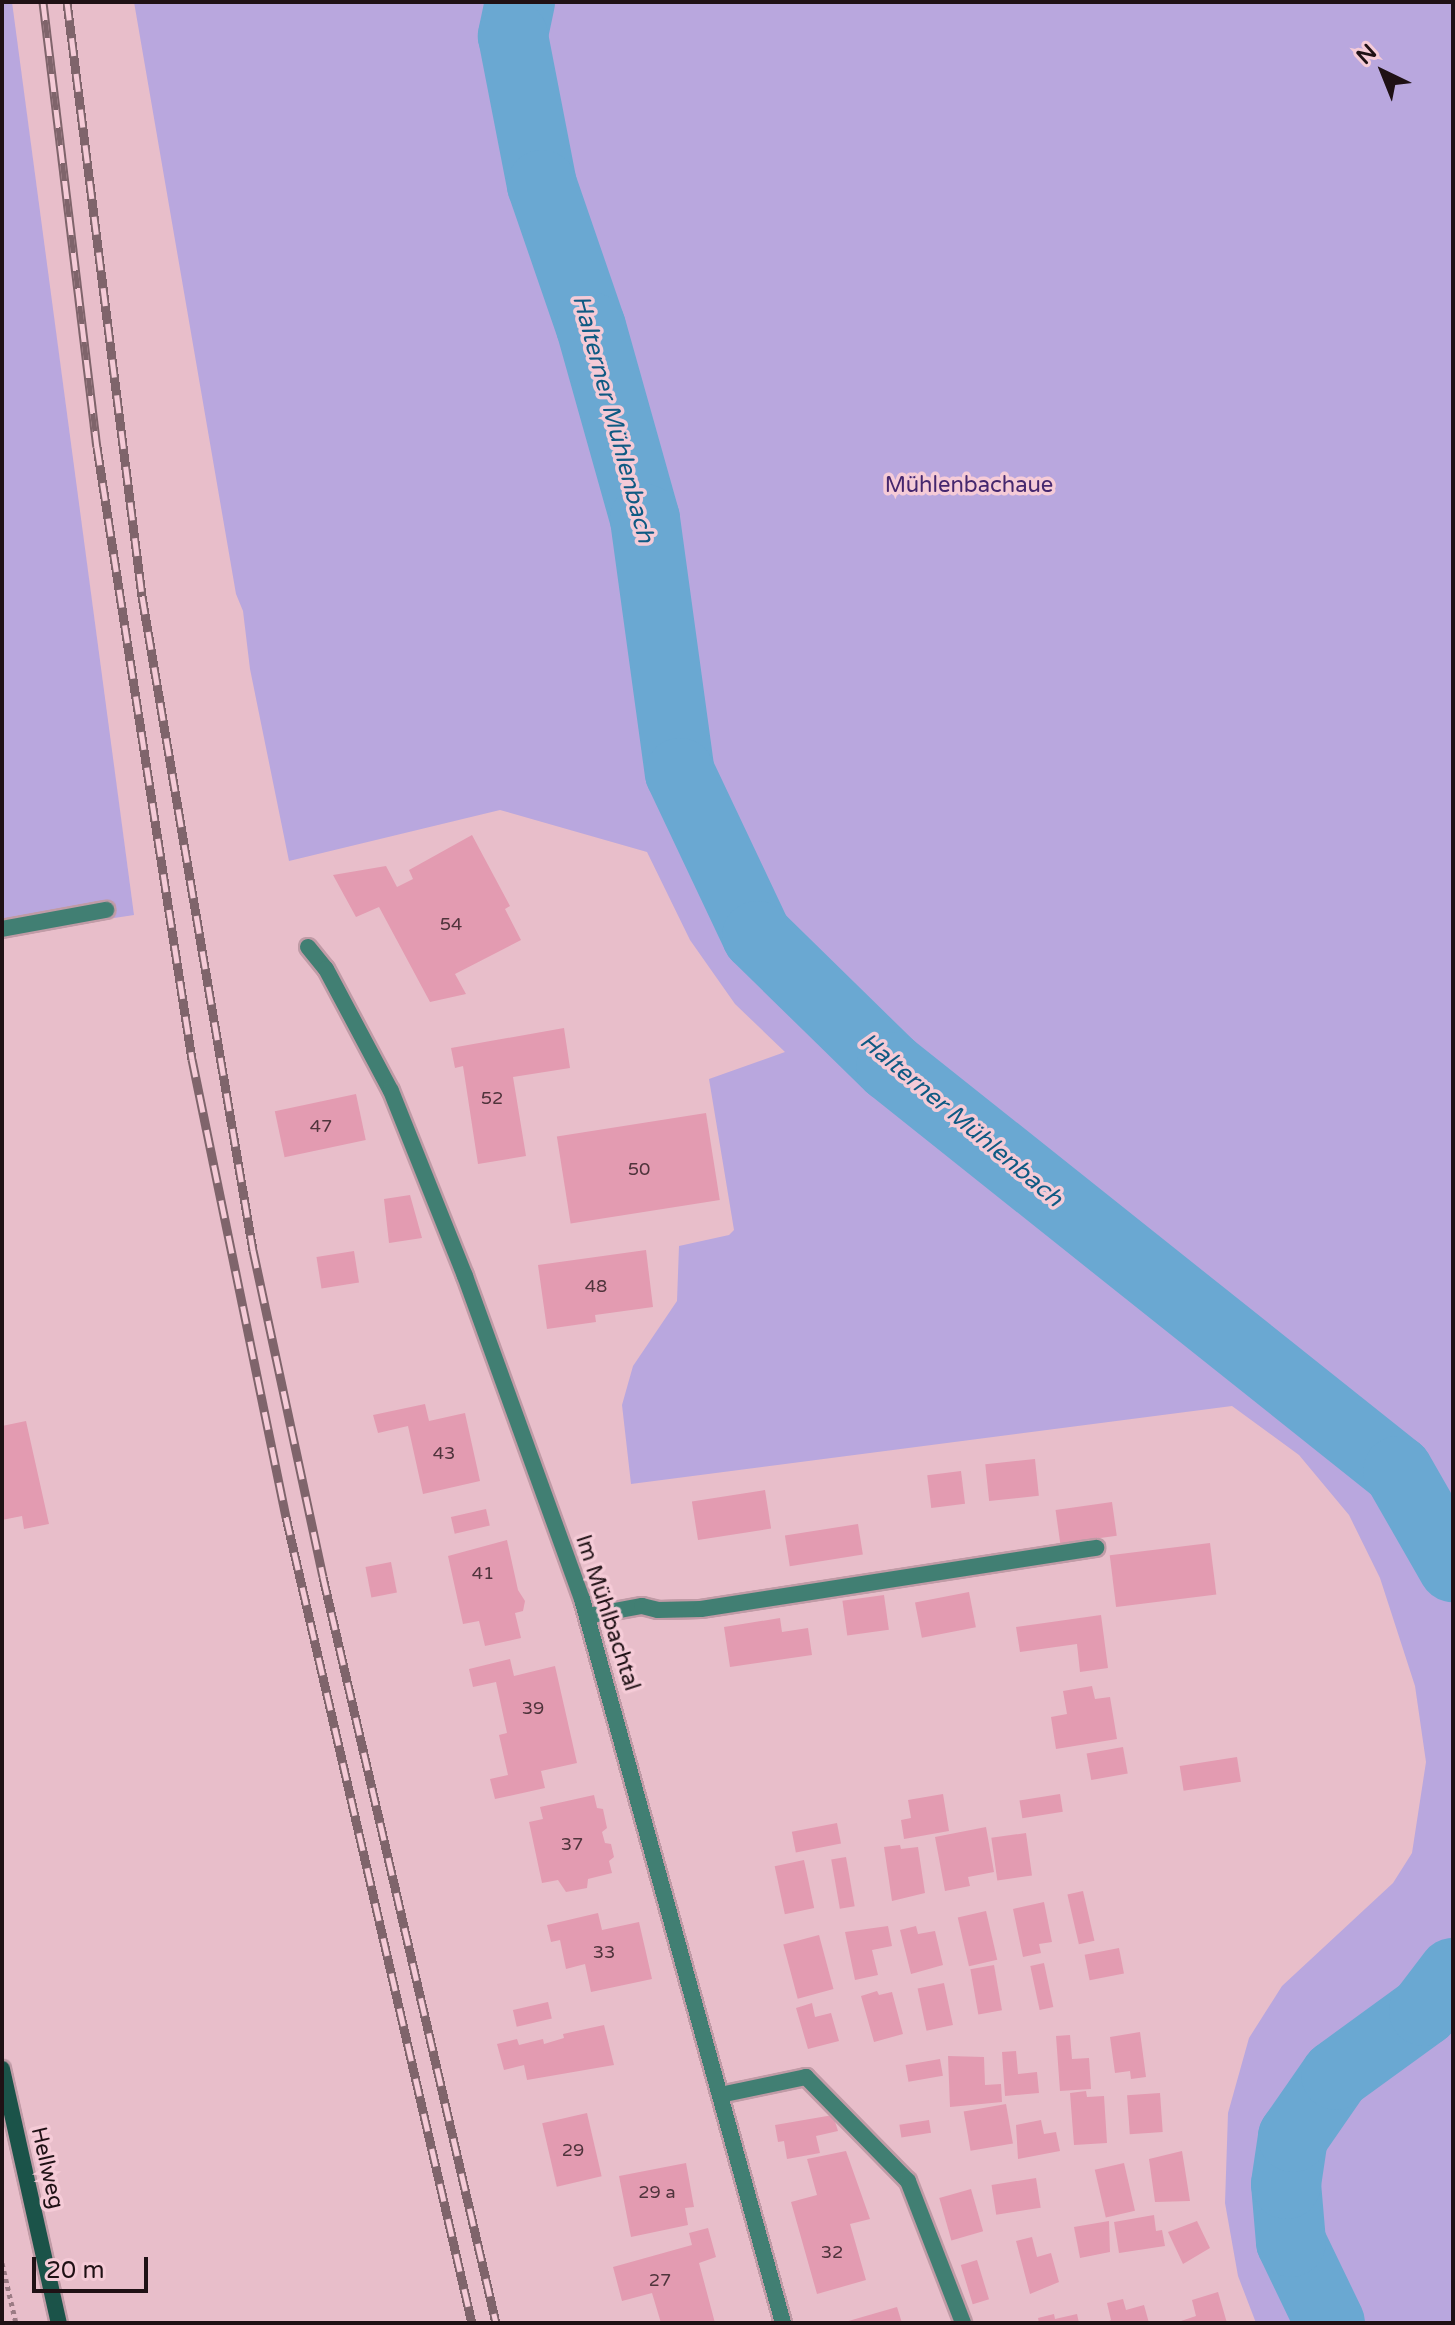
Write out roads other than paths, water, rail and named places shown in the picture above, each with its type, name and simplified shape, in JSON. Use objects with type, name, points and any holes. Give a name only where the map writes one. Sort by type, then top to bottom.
[{"type":"street","points":[[2,929],[106,910]]},
{"type":"street","name":"Im Mühlbachtal","points":[[308,947],[326,969],[391,1091],[465,1276],[587,1616],[783,2323]]},
{"type":"street","points":[[587,1616],[642,1606],[658,1610],[701,1609],[1096,1548]]},
{"type":"street","name":"Hellweg","points":[[2,2069],[59,2323]]},
{"type":"street","points":[[720,2095],[806,2077],[908,2181],[963,2323]]},
{"type":"waterway","name":"Halterner Mühlenbach","points":[[520,2],[513,36],[542,185],[591,327],[645,519],[680,773],[757,936],[891,1067],[1398,1471],[1453,1567]]},
{"type":"waterway","name":"Halterner Mühlenbach","points":[[1330,2323],[1291,2242],[1286,2184],[1293,2137],[1336,2075],[1424,2011],[1453,1973]]},
{"type":"railway","points":[[43,2],[97,447],[192,1059],[286,1517],[472,2323]]},
{"type":"railway","points":[[67,2],[142,596],[253,1250],[323,1577],[496,2323]]},
{"type":"park label","name":"Mühlenbachaue","points":[[969,486]]}]
